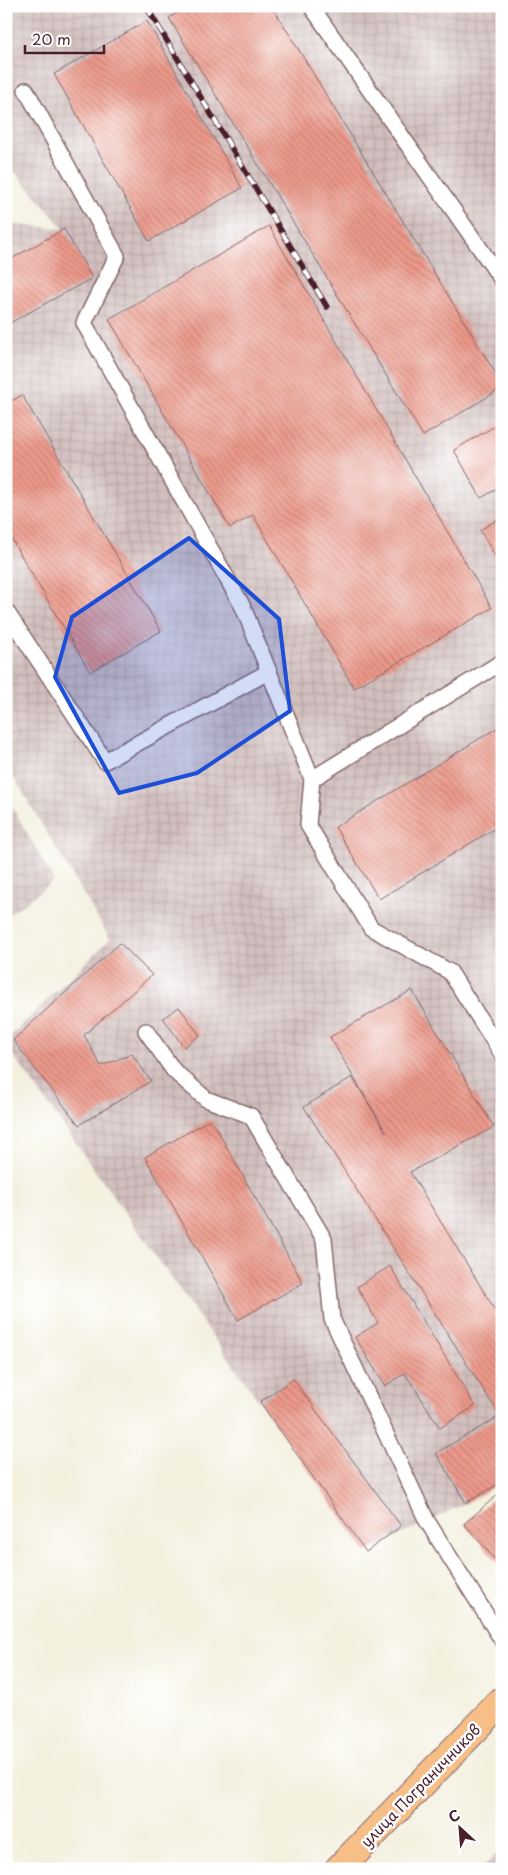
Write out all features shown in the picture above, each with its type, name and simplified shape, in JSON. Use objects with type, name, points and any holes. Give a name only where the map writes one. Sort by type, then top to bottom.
[{"type":"main road","name":"улица Пограничников","points":[[339,1869],[502,1701]]},
{"type":"lane","points":[[311,6],[502,280]]},
{"type":"lane","points":[[26,90],[117,256],[84,323],[243,607],[312,779],[308,825],[371,928],[450,972],[502,1054]]},
{"type":"lane","points":[[6,611],[105,761],[268,672]]},
{"type":"lane","points":[[312,779],[502,662]]},
{"type":"lane","points":[[146,1031],[174,1071],[206,1099],[252,1116],[324,1239],[332,1319],[427,1521],[502,1640]]},
{"type":"highlighted area","points":[[189,538],[279,619],[290,711],[197,773],[119,793],[55,677],[72,617]]},
{"type":"shaded area","points":[[6,6],[502,6],[502,1482],[466,1503],[366,1552],[6,1045],[6,1040],[110,939],[6,764],[6,224],[64,229],[6,162]]},
{"type":"shaded area","points":[[6,796],[54,881],[6,917]]},
{"type":"shaded area","points":[[502,1848],[502,1869],[482,1869]]},
{"type":"building","points":[[188,6],[272,6],[502,384],[502,388],[423,436],[169,18]]},
{"type":"building","points":[[147,21],[242,188],[149,241],[54,74]]},
{"type":"building","points":[[269,226],[492,608],[354,688],[253,515],[230,528],[109,319]]},
{"type":"building","points":[[64,229],[92,278],[6,325],[6,262]]},
{"type":"building","points":[[22,395],[161,631],[90,672],[6,530],[6,404]]},
{"type":"building","points":[[502,422],[502,486],[481,498],[454,450]]},
{"type":"building","points":[[502,517],[502,568],[480,530]]},
{"type":"building","points":[[502,725],[502,824],[379,899],[335,827]]},
{"type":"building","points":[[120,943],[152,975],[84,1035],[101,1066],[132,1054],[151,1081],[79,1125],[13,1040]]},
{"type":"building","points":[[412,990],[494,1127],[410,1172],[502,1321],[502,1482],[466,1503],[436,1453],[500,1416],[304,1107],[352,1077],[386,1132],[330,1037]]},
{"type":"building","points":[[179,1007],[200,1035],[184,1047],[163,1018]]},
{"type":"building","points":[[211,1119],[303,1283],[238,1320],[145,1157]]},
{"type":"building","points":[[390,1266],[475,1406],[440,1428],[405,1373],[385,1386],[355,1337],[378,1323],[357,1287]]},
{"type":"building","points":[[293,1379],[401,1526],[366,1552],[260,1402]]},
{"type":"building","points":[[502,1491],[502,1567],[464,1524]]},
{"type":"railway","points":[[146,6],[327,307]]}]
